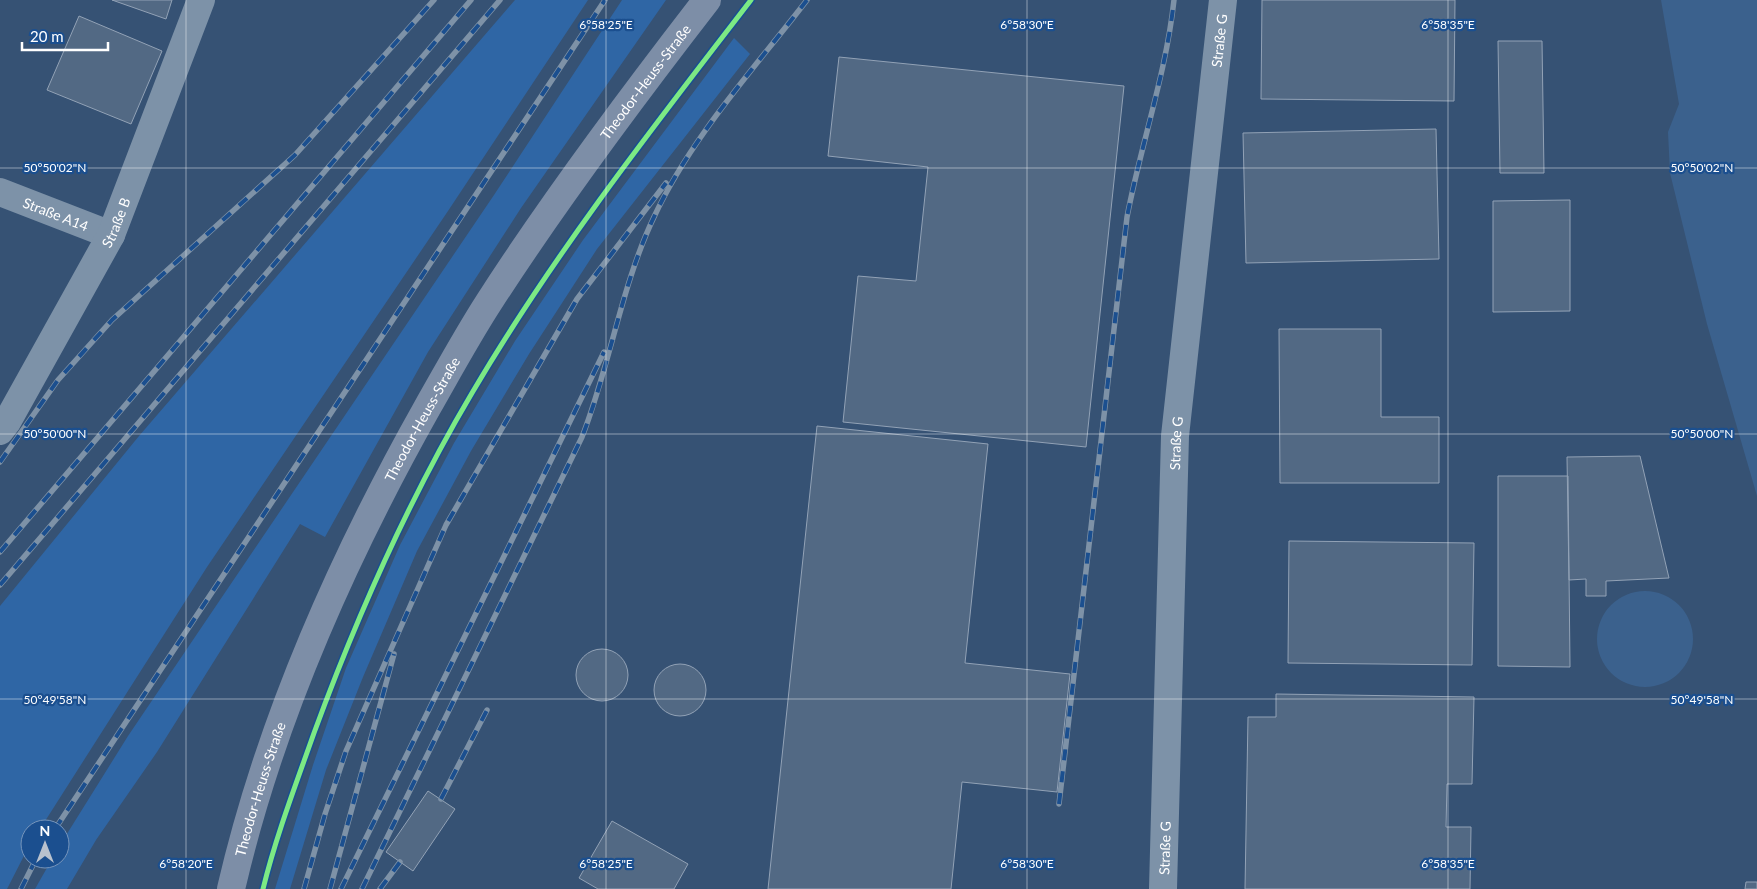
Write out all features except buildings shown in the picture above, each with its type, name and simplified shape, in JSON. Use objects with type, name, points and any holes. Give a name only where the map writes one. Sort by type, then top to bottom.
[{"type":"main road","name":"Theodor-Heuss-Straße","points":[[231,889],[268,762],[303,662],[345,566],[392,472],[488,303],[632,97],[707,0]]},
{"type":"lane","name":"Straße B","points":[[0,431],[8,422],[111,235],[201,0]]},
{"type":"lane","name":"Straße G","points":[[1163,889],[1175,436],[1223,0]]},
{"type":"lane","name":"Straße A14","points":[[0,192],[111,235]]},
{"type":"shaded area","points":[[515,0],[588,0],[207,567],[46,819],[20,819],[20,864],[7,889],[0,889],[0,606],[139,436]]},
{"type":"shaded area","points":[[622,0],[666,0],[521,208],[428,352],[325,537],[300,524],[157,752],[96,840],[67,889],[35,889],[46,869],[70,869],[70,829],[128,736],[494,195]]},
{"type":"shaded area","points":[[1661,0],[1757,0],[1757,496],[1707,324],[1670,173],[1668,132],[1679,104]]},
{"type":"shaded area","points":[[734,38],[750,54],[597,249],[529,354],[471,451],[417,551],[363,677],[326,770],[290,889],[275,889],[313,765],[346,668],[400,545],[454,443],[515,341],[583,240]]},
{"type":"shaded area","points":[[1645,591],[1663,594],[1679,605],[1690,621],[1693,639],[1690,657],[1679,673],[1663,684],[1645,687],[1627,684],[1611,673],[1600,657],[1597,639],[1600,621],[1611,605],[1627,594]]},
{"type":"railway","points":[[0,462],[58,380],[112,320],[295,155],[434,0]]},
{"type":"railway","points":[[0,552],[471,0]]},
{"type":"railway","points":[[0,585],[500,0]]},
{"type":"railway","points":[[62,819],[605,0]]},
{"type":"railway","points":[[362,889],[582,437],[592,410],[624,298],[654,217],[686,159],[724,104],[807,0]]},
{"type":"railway","points":[[1059,804],[1127,217],[1165,55],[1174,0]]},
{"type":"railway","points":[[304,889],[325,814],[346,751],[446,525],[577,299],[666,183]]},
{"type":"railway","points":[[341,889],[604,352]]},
{"type":"railway","points":[[330,889],[394,654]]},
{"type":"railway","points":[[441,799],[487,710]]},
{"type":"railway","points":[[380,889],[400,862]]},
{"type":"railway","points":[[21,889],[31,869]]},
{"type":"cycle path","points":[[263,889],[293,791],[331,689],[366,602],[426,475],[503,342],[570,241],[751,0]]}]
